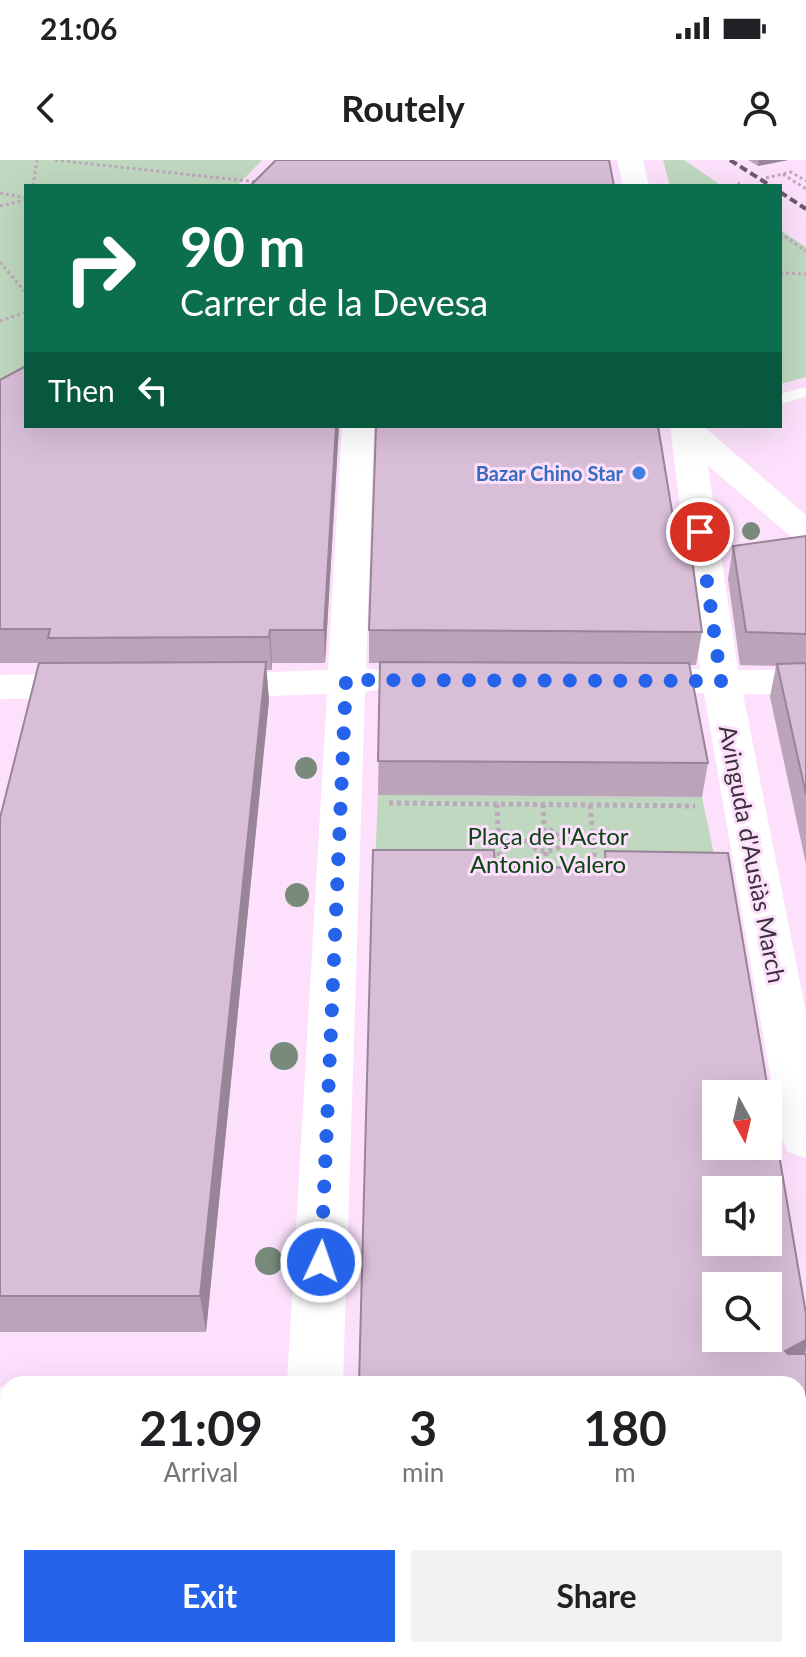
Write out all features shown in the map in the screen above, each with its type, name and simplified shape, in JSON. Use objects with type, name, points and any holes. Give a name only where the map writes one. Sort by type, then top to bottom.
[{"type":"street","points":[[630,160],[636,184]]},
{"type":"street","points":[[315,1376],[358,428]]},
{"type":"street","name":"Avinguda d'Ausiàs March","points":[[686,428],[721,681],[806,1138]]},
{"type":"street","points":[[688,428],[696,439],[806,532]]},
{"type":"street","points":[[174,686],[409,680]]},
{"type":"street","points":[[596,681],[806,682]]},
{"type":"street","points":[[0,687],[126,686]]},
{"type":"lane","points":[[782,389],[806,383]]},
{"type":"lane","points":[[782,398],[806,392]]},
{"type":"path","points":[[33,184],[37,160]]},
{"type":"path","points":[[55,160],[262,183]]},
{"type":"path","points":[[766,178],[791,172],[806,181]]},
{"type":"path","points":[[783,174],[806,189]]},
{"type":"path","points":[[0,193],[24,199]]},
{"type":"path","points":[[0,206],[24,200]]},
{"type":"path","points":[[782,234],[806,251]]},
{"type":"path","points":[[0,262],[24,291]]},
{"type":"path","points":[[782,273],[806,274]]},
{"type":"path","points":[[0,321],[24,313]]},
{"type":"path","points":[[379,802],[704,806]]},
{"type":"path","points":[[497,804],[500,882]]},
{"type":"path","points":[[543,804],[544,829]]},
{"type":"path","points":[[590,805],[597,882]]},
{"type":"path","points":[[528,841],[531,834],[544,829],[554,831],[562,839],[592,840]]},
{"type":"path","points":[[528,841],[532,848],[546,852],[558,848],[562,839]]},
{"type":"path","points":[[499,841],[528,841]]},
{"type":"path","points":[[546,852],[547,882]]},
{"type":"green space","points":[[0,160],[262,160],[239,184],[24,184],[24,367],[0,381]]},
{"type":"green space","points":[[663,160],[684,160],[719,184],[669,184]]},
{"type":"green space","points":[[782,231],[806,247],[806,377],[782,383]]},
{"type":"green space","name":"Plaça de l'Actor Antonio Valero","points":[[378,795],[702,797],[720,883],[374,886]]},
{"type":"building","points":[[276,160],[609,160],[614,184],[252,184]]},
{"type":"building","points":[[24,367],[24,428],[336,428],[324,630],[270,630],[269,637],[48,638],[50,629],[0,629],[0,380]]},
{"type":"building","points":[[376,428],[658,428],[679,554],[691,552],[702,632],[369,630]]},
{"type":"building","points":[[806,536],[806,634],[746,632],[733,546]]},
{"type":"building","points":[[266,662],[200,1296],[0,1296],[0,818],[39,663]]},
{"type":"building","points":[[380,662],[689,663],[708,763],[378,761]]},
{"type":"building","points":[[806,663],[806,794],[777,664]]},
{"type":"building","points":[[373,850],[494,850],[495,867],[606,868],[605,851],[728,853],[766,1080],[702,1080],[702,1160],[780,1160],[806,1314],[806,1340],[785,1351],[788,1354],[806,1354],[806,1376],[359,1376]]},
{"type":"railway","points":[[730,160],[768,184]]},
{"type":"railway","points":[[782,193],[806,209]]},
{"type":"place","name":"Bazar Chino Star","points":[[639,473]]},
{"type":"route","points":[[321,1262],[346,680],[721,681],[700,532]]}]
